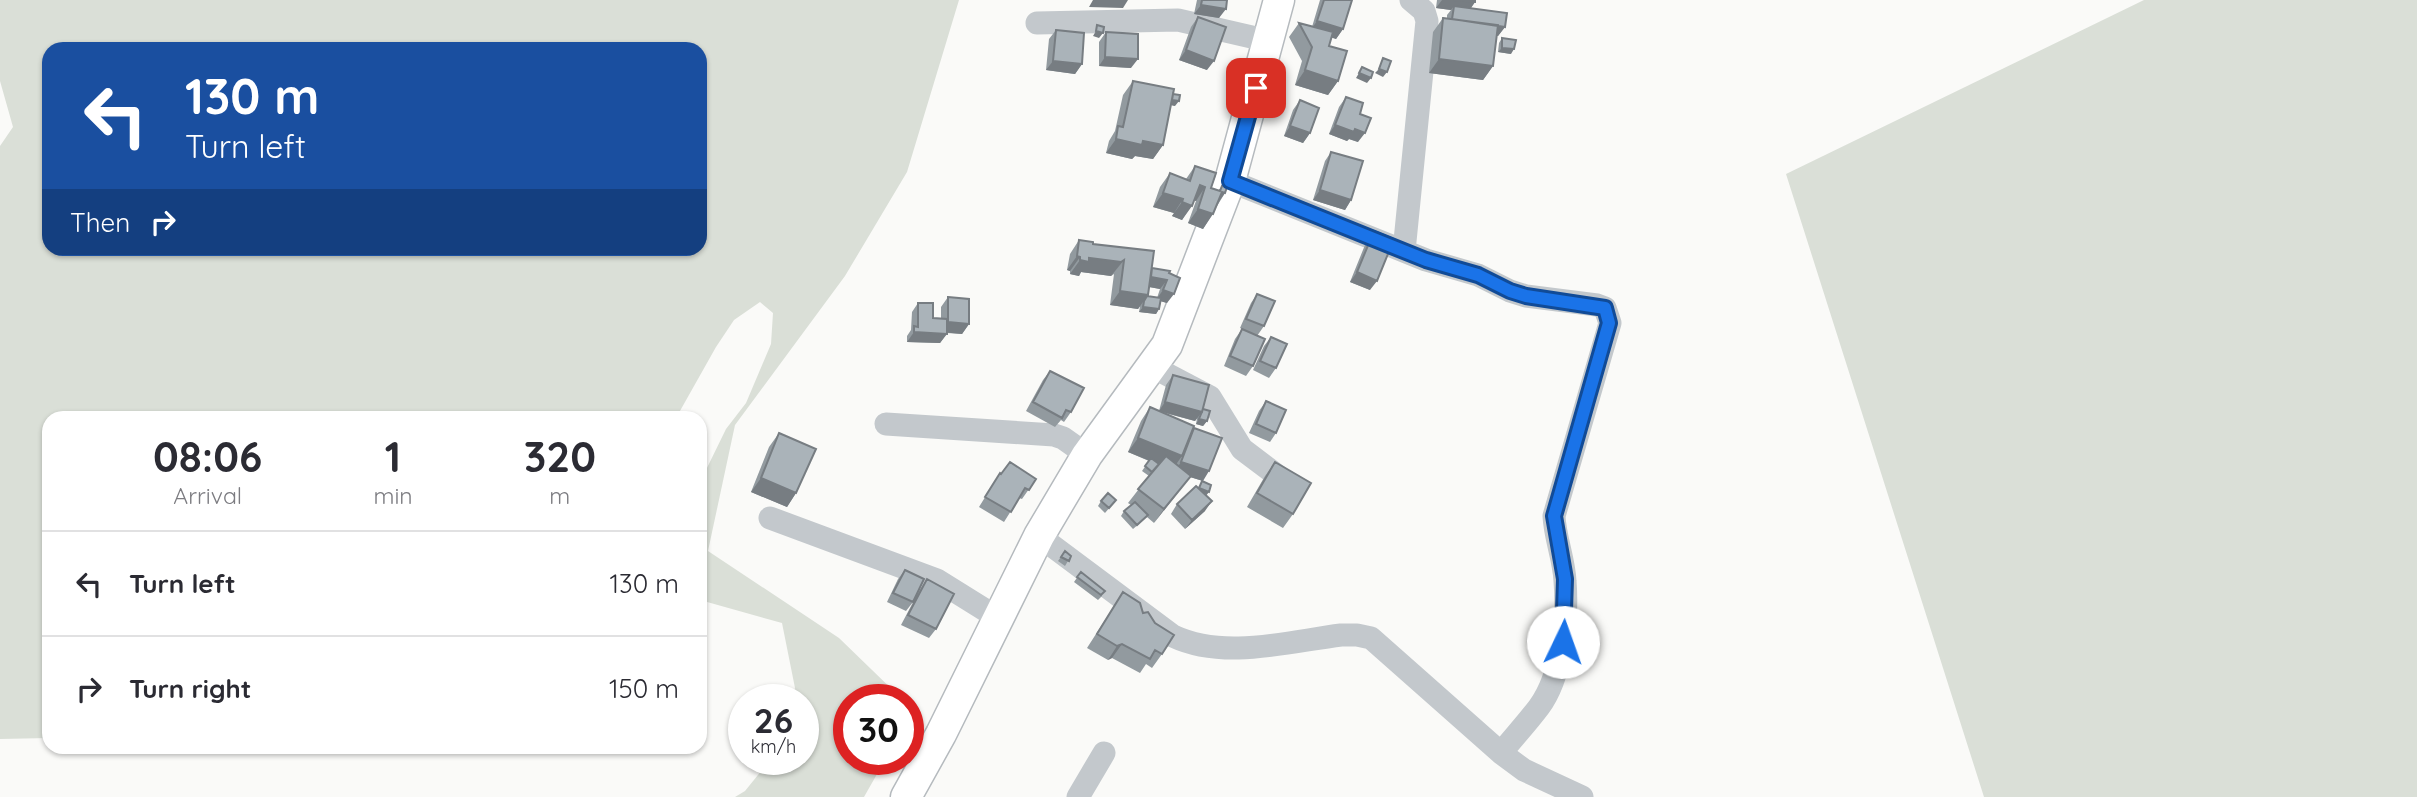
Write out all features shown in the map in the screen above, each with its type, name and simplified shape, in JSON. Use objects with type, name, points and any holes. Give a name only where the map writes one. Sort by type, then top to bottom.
[{"type":"main road","points":[[906,797],[941,734],[1039,536],[1087,456],[1167,345],[1230,181],[1279,0]]},
{"type":"street","points":[[1404,251],[1427,21],[1424,11],[1411,0]]},
{"type":"street","points":[[1037,23],[1178,20],[1269,41]]},
{"type":"street","points":[[1230,181],[1426,260],[1478,275],[1526,296],[1597,306],[1605,308],[1609,316],[1554,516],[1565,579],[1563,642],[1547,694],[1501,753]]},
{"type":"street","points":[[1153,367],[1210,397],[1242,449],[1287,482]]},
{"type":"street","points":[[886,424],[1054,435],[1063,438],[1087,456]]},
{"type":"street","points":[[770,518],[937,580],[998,618]]},
{"type":"street","points":[[1039,536],[1172,636],[1188,643],[1211,649],[1234,649],[1341,635],[1371,638],[1501,753],[1524,770],[1582,797]]},
{"type":"street","points":[[1078,797],[1104,753]]},
{"type":"shaded area","points":[[0,0],[959,0],[907,172],[845,276],[735,425],[708,551],[839,638],[886,684],[833,684],[833,775],[876,775],[864,797],[735,797],[745,791],[758,775],[819,775],[819,684],[794,684],[782,623],[707,602],[707,468],[726,429],[746,403],[771,344],[773,313],[760,302],[734,320],[680,411],[42,411],[42,738],[0,739],[0,146],[13,127],[0,81]]},
{"type":"shaded area","points":[[2144,0],[2417,0],[2417,797],[1984,797],[1786,174]]},
{"type":"building","points":[[1202,0],[1227,0],[1226,9],[1201,5]]},
{"type":"building","points":[[1324,0],[1352,0],[1343,29],[1317,21]]},
{"type":"building","points":[[1454,6],[1507,13],[1505,27],[1452,19]]},
{"type":"building","points":[[1198,17],[1226,27],[1214,61],[1186,50]]},
{"type":"building","points":[[1443,18],[1498,25],[1493,66],[1439,59]]},
{"type":"building","points":[[1299,23],[1333,32],[1329,46],[1347,51],[1338,81],[1305,70],[1312,47]]},
{"type":"building","points":[[1097,25],[1104,27],[1103,33],[1096,31]]},
{"type":"building","points":[[1056,30],[1084,33],[1082,64],[1053,61]]},
{"type":"building","points":[[1106,32],[1138,34],[1138,59],[1105,57]]},
{"type":"building","points":[[1502,38],[1516,40],[1514,49],[1502,48]]},
{"type":"building","points":[[1383,58],[1391,61],[1387,72],[1379,69]]},
{"type":"building","points":[[1362,67],[1373,72],[1371,78],[1359,73]]},
{"type":"building","points":[[1133,81],[1174,89],[1163,145],[1143,141],[1142,145],[1116,139],[1118,126],[1123,127]]},
{"type":"building","points":[[1173,94],[1180,95],[1179,101],[1172,100]]},
{"type":"building","points":[[1346,97],[1363,103],[1360,114],[1371,118],[1365,133],[1335,125]]},
{"type":"building","points":[[1300,100],[1319,108],[1310,133],[1290,126]]},
{"type":"building","points":[[1331,152],[1363,161],[1351,200],[1320,190]]},
{"type":"building","points":[[1195,166],[1216,173],[1211,188],[1220,191],[1222,186],[1227,187],[1225,193],[1222,192],[1213,214],[1198,209],[1205,187],[1200,185],[1192,206],[1182,202],[1183,199],[1163,193],[1170,173],[1190,181]]},
{"type":"building","points":[[1374,231],[1394,239],[1377,281],[1357,272]]},
{"type":"building","points":[[1079,240],[1154,251],[1148,295],[1120,291],[1124,260],[1080,260],[1077,256]]},
{"type":"building","points":[[1152,268],[1170,271],[1169,273],[1180,278],[1174,294],[1163,290],[1167,280],[1151,277]]},
{"type":"building","points":[[1257,294],[1275,301],[1264,326],[1246,319]]},
{"type":"building","points":[[1147,296],[1161,298],[1159,309],[1143,307]]},
{"type":"building","points":[[948,297],[969,299],[969,324],[948,322]]},
{"type":"building","points":[[918,303],[933,303],[933,318],[947,319],[947,334],[914,332],[914,326],[918,327]]},
{"type":"building","points":[[1242,329],[1265,339],[1253,366],[1230,356]]},
{"type":"building","points":[[1271,337],[1287,344],[1276,368],[1260,361]]},
{"type":"building","points":[[1050,371],[1084,388],[1071,412],[1066,410],[1062,418],[1033,402]]},
{"type":"building","points":[[1173,375],[1209,385],[1202,412],[1165,402]]},
{"type":"building","points":[[1266,401],[1286,410],[1276,433],[1256,424]]},
{"type":"building","points":[[1150,407],[1194,426],[1182,456],[1138,438]]},
{"type":"building","points":[[1203,409],[1210,411],[1207,421],[1199,419]]},
{"type":"building","points":[[1194,428],[1222,438],[1209,471],[1181,462]]},
{"type":"building","points":[[779,433],[816,449],[796,493],[761,478]]},
{"type":"building","points":[[1166,456],[1191,476],[1164,509],[1138,489]]},
{"type":"building","points":[[1151,458],[1159,464],[1152,472],[1145,466]]},
{"type":"building","points":[[1010,462],[1036,479],[1029,490],[1025,488],[1011,512],[985,497]]},
{"type":"building","points":[[1275,462],[1311,483],[1293,514],[1257,493]]},
{"type":"building","points":[[1202,481],[1211,485],[1209,492],[1199,488]]},
{"type":"building","points":[[1196,486],[1212,501],[1192,520],[1177,504]]},
{"type":"building","points":[[1108,493],[1116,500],[1109,508],[1101,501]]},
{"type":"building","points":[[1135,502],[1148,515],[1137,525],[1124,511]]},
{"type":"building","points":[[1065,551],[1071,556],[1069,561],[1061,557]]},
{"type":"building","points":[[905,570],[924,579],[913,602],[893,593]]},
{"type":"building","points":[[1081,572],[1105,591],[1101,595],[1077,577]]},
{"type":"building","points":[[927,579],[954,594],[936,629],[908,615]]},
{"type":"building","points":[[1123,592],[1140,603],[1143,613],[1148,612],[1155,623],[1174,635],[1162,654],[1155,650],[1150,659],[1122,644],[1117,646],[1097,634]]},
{"type":"route","points":[[1256,88],[1230,181],[1426,260],[1478,275],[1510,291],[1526,296],[1605,308],[1609,323],[1554,516],[1565,579],[1563,642]]}]
